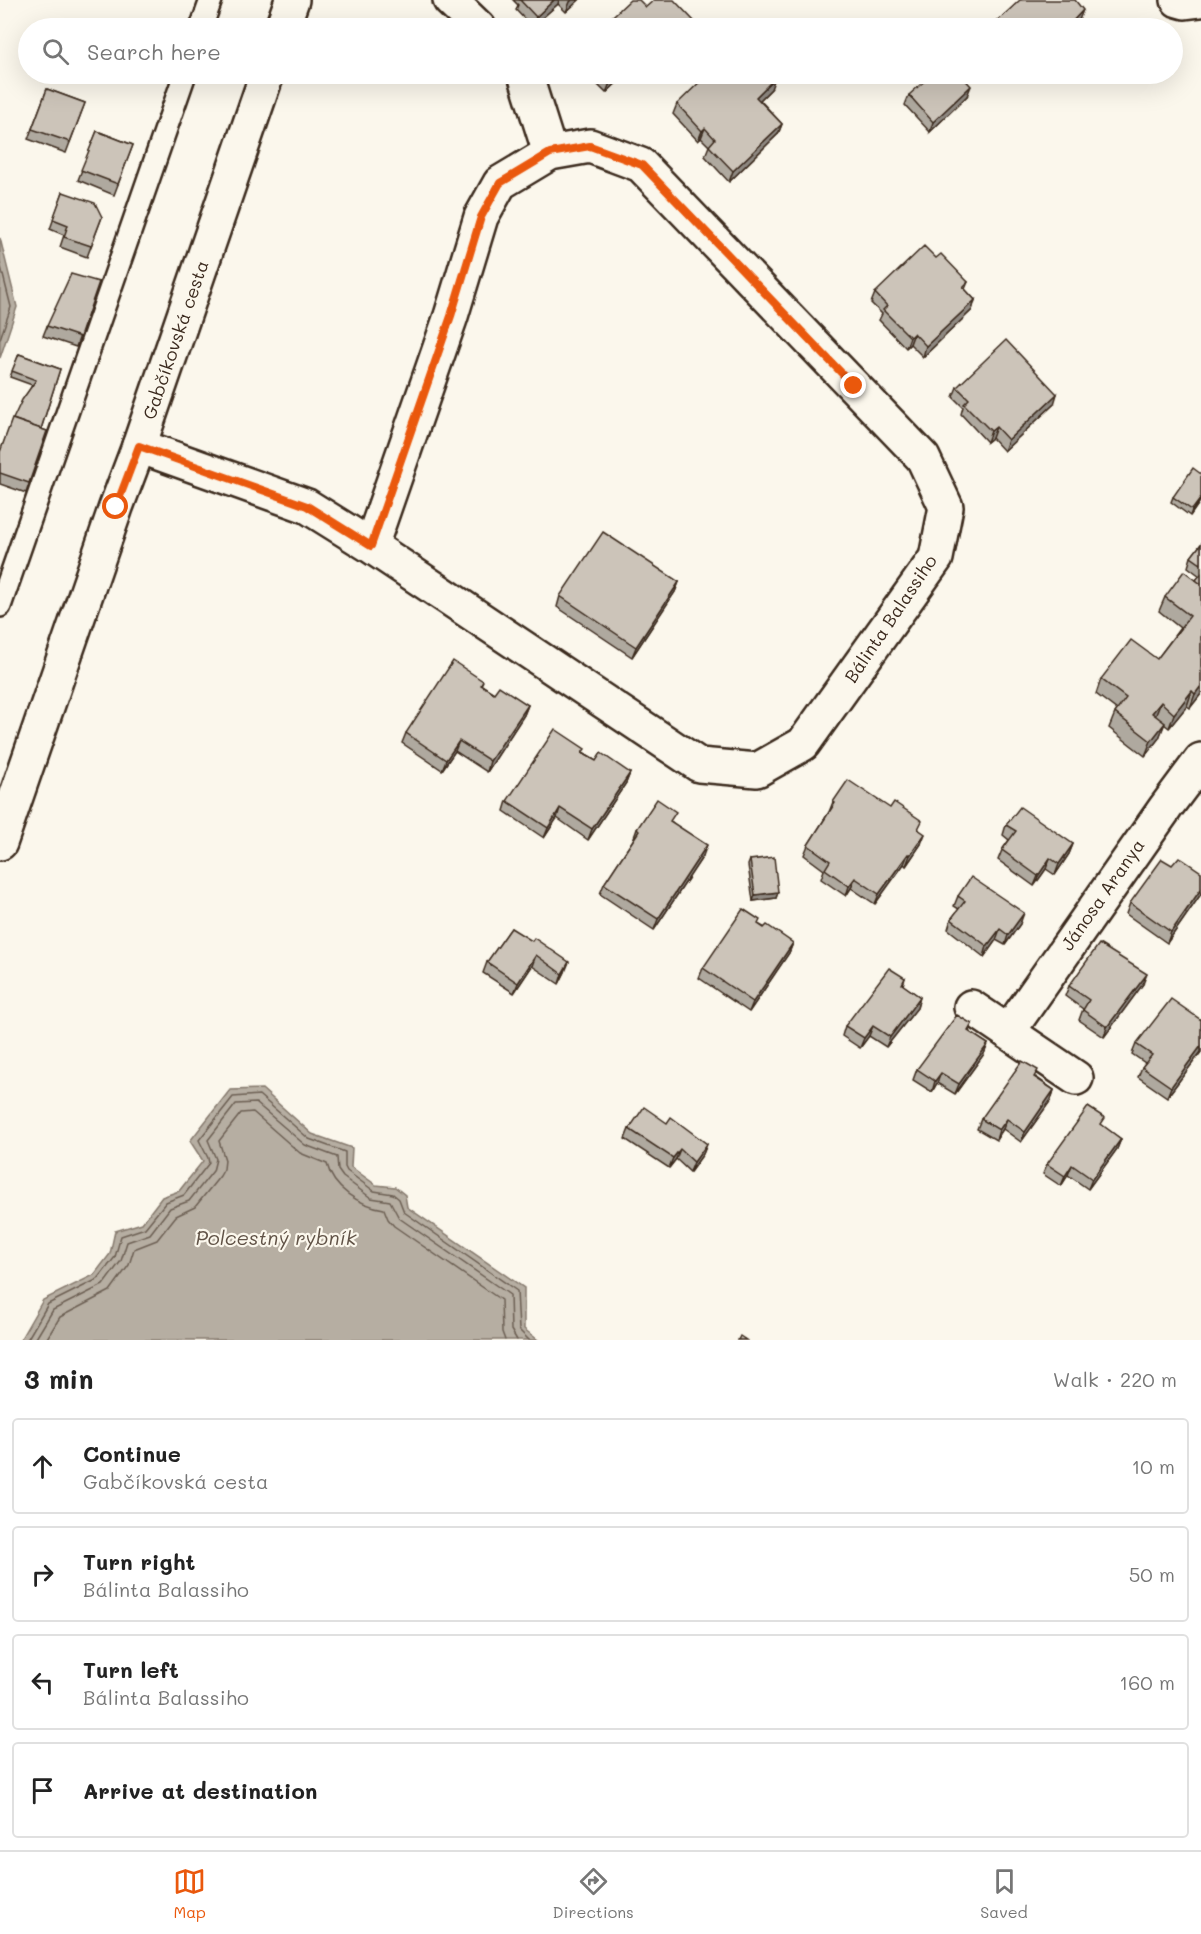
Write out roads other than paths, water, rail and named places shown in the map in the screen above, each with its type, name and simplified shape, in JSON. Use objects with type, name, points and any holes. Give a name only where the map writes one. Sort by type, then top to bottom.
[{"type":"street","points":[[286,18],[292,0]]},
{"type":"street","points":[[450,0],[469,18]]},
{"type":"street","points":[[1178,0],[1185,2],[1201,0]]},
{"type":"street","name":"Gabčíkovská cesta","points":[[0,843],[264,84]]},
{"type":"street","points":[[528,84],[550,153]]},
{"type":"street","name":"Bálinta Balassiho","points":[[139,446],[307,506],[371,546],[699,765],[757,770],[803,744],[936,558],[946,507],[923,458],[642,165],[590,146],[550,153],[500,183],[481,217],[451,316],[371,546]]},
{"type":"street","name":"Jánosa Aranya","points":[[1008,1032],[1201,760]]},
{"type":"street","points":[[971,1007],[1076,1078]]},
{"type":"lane","points":[[205,18],[211,0]]},
{"type":"lane","points":[[0,606],[182,84]]},
{"type":"water","points":[[0,238],[17,307],[0,358]]},
{"type":"water","name":"Polcestný rybník","points":[[262,1089],[312,1134],[352,1148],[351,1167],[376,1185],[395,1187],[405,1195],[407,1207],[524,1288],[524,1329],[538,1340],[20,1340],[43,1300],[94,1275],[110,1254],[115,1231],[142,1223],[162,1197],[179,1191],[203,1161],[190,1141],[230,1090]]}]
